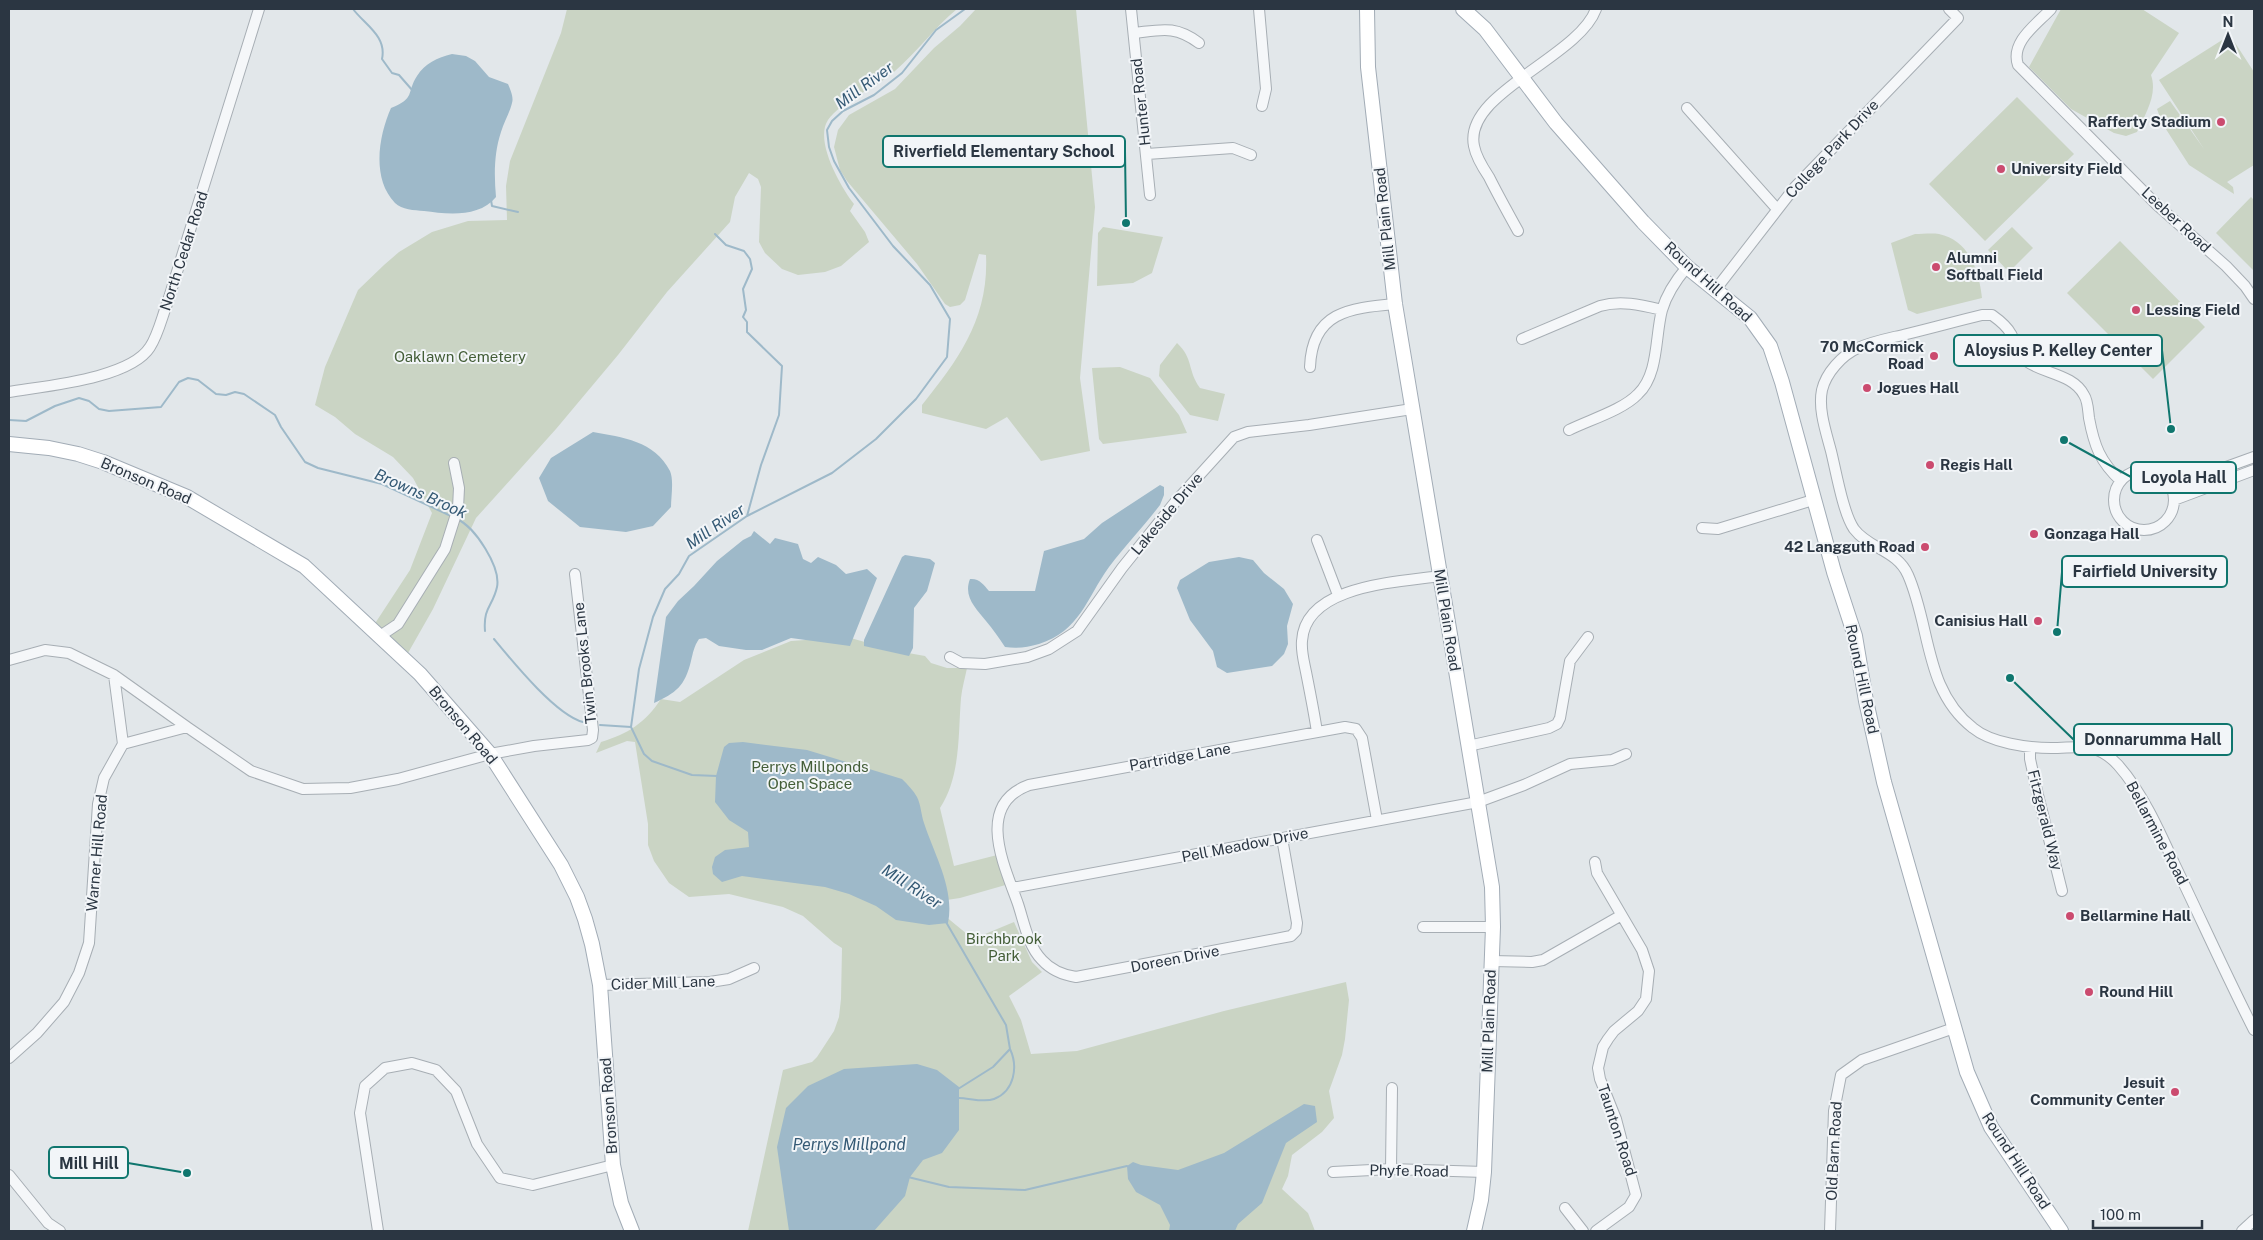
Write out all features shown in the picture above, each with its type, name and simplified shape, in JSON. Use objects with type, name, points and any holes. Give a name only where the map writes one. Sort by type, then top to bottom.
[{"type":"main road","name":"Mill Plain Road","points":[[1367,9],[1368,67],[1395,304],[1492,887],[1493,928],[1484,1172],[1481,1200],[1474,1231]]},
{"type":"main road","name":"Round Hill Road","points":[[1463,9],[1485,29],[1596,170],[1643,222],[1687,267],[1750,318],[1770,346],[1782,382],[1813,500],[1855,636],[1866,701],[1884,782],[1967,1072],[1991,1127],[2061,1231]]},
{"type":"main road","name":"Bronson Road","points":[[9,444],[49,448],[78,454],[187,497],[304,566],[420,674],[490,754],[561,865],[577,897],[592,944],[600,985],[613,1165],[621,1203],[632,1231]]},
{"type":"street","name":"North Cedar Road","points":[[9,392],[113,373],[132,364],[150,348],[168,304],[259,9]]},
{"type":"street","name":"Hunter Road","points":[[1131,9],[1150,195]]},
{"type":"street","points":[[1259,9],[1266,89],[1262,106]]},
{"type":"street","points":[[1518,231],[1477,156],[1473,139],[1478,118],[1484,110],[1522,78],[1577,37],[1590,22],[1596,9]]},
{"type":"street","name":"College Park Drive","points":[[1716,289],[1795,187],[1958,18],[1948,9]]},
{"type":"street","name":"Leeber Road","points":[[2051,9],[2018,44],[2016,60],[2018,65],[2157,205],[2226,266],[2245,286],[2254,299]]},
{"type":"street","points":[[1134,33],[1172,29],[1187,34],[1199,43]]},
{"type":"street","points":[[1687,108],[1777,209]]},
{"type":"street","points":[[1147,154],[1233,148],[1251,155]]},
{"type":"street","points":[[1569,430],[1628,402],[1642,389],[1651,369],[1662,310],[1673,285],[1687,267]]},
{"type":"street","points":[[1522,339],[1600,306],[1612,303],[1632,303],[1662,310]]},
{"type":"street","points":[[1310,367],[1313,342],[1321,328],[1332,318],[1347,311],[1395,304]]},
{"type":"street","name":"Bellarmine Road","points":[[2121,481],[2110,471],[2098,454],[2086,397],[2080,388],[2066,379],[2039,369],[2026,361],[2020,354],[2008,330],[1992,315],[1982,315],[1856,348],[1834,367],[1822,389],[1821,401],[1826,432],[1847,514],[1855,530],[1878,548],[1901,562],[1916,598],[1936,678],[1942,691],[1961,718],[1975,730],[2030,748],[2090,747],[2101,752],[2117,765],[2144,805],[2165,844],[2254,1030]]},
{"type":"street","name":"Lakeside Drive","points":[[950,657],[961,663],[985,664],[1027,657],[1048,650],[1077,631],[1122,568],[1176,501],[1234,437],[1248,432],[1309,425],[1412,408]]},
{"type":"street","points":[[2171,487],[2254,457]]},
{"type":"street","points":[[384,640],[398,624],[445,548],[454,524],[459,488],[454,463]]},
{"type":"street","points":[[2174,500],[2254,470]]},
{"type":"street","points":[[2137,471],[2156,472],[2164,477],[2171,487],[2174,500],[2172,511],[2167,520],[2159,526],[2139,529],[2129,526],[2121,519],[2116,510],[2114,500],[2116,490],[2121,481],[2137,471]]},
{"type":"street","points":[[1702,528],[1718,529],[1813,500]]},
{"type":"street","points":[[1317,540],[1338,595]]},
{"type":"street","name":"Twin Brooks Lane","points":[[490,754],[592,738],[592,720],[575,574]]},
{"type":"street","points":[[1317,732],[1302,649],[1302,636],[1317,608],[1338,595],[1376,586],[1440,576]]},
{"type":"street","points":[[1468,746],[1549,728],[1557,724],[1560,718],[1570,661],[1588,636]]},
{"type":"street","points":[[9,660],[45,650],[70,653],[114,675],[252,771],[303,789],[350,788],[490,754]]},
{"type":"street","points":[[114,675],[123,744],[187,727]]},
{"type":"street","name":"Partridge Lane","points":[[1012,888],[999,849],[996,828],[999,814],[1006,802],[1024,787],[1317,732],[1345,727],[1353,728],[1359,732],[1363,742],[1377,820]]},
{"type":"street","name":"Warner Hill Road","points":[[9,1058],[37,1033],[64,1002],[79,973],[90,943],[98,804],[104,778],[123,744]]},
{"type":"street","name":"Fitzgerald Way","points":[[2030,748],[2030,759],[2037,791],[2062,892]]},
{"type":"street","name":"Pell Meadow Drive","points":[[1012,888],[1478,802],[1524,785],[1570,764],[1612,760],[1626,754]]},
{"type":"street","name":"Doreen Drive","points":[[1012,888],[1032,946],[1042,960],[1053,969],[1065,974],[1087,976],[1291,936],[1296,931],[1297,924],[1282,838]]},
{"type":"street","name":"Taunton Road","points":[[1595,862],[1597,873],[1617,907],[1620,916],[1646,958],[1649,971],[1648,990],[1642,1005],[1614,1031],[1603,1047],[1598,1068],[1600,1079],[1616,1119],[1636,1195],[1629,1207],[1596,1231]]},
{"type":"street","points":[[1492,961],[1532,962],[1543,960],[1620,916]]},
{"type":"street","points":[[1423,927],[1493,928]]},
{"type":"street","name":"Cider Mill Lane","points":[[600,985],[729,980],[754,968]]},
{"type":"street","name":"Old Barn Road","points":[[1830,1231],[1834,1110],[1841,1075],[1862,1060],[1954,1028]]},
{"type":"street","points":[[378,1231],[360,1113],[365,1086],[385,1068],[412,1064],[436,1070],[456,1091],[477,1144],[500,1178],[533,1185],[613,1165]]},
{"type":"street","points":[[1391,1169],[1392,1088]]},
{"type":"street","name":"Phyfe Road","points":[[1333,1172],[1391,1169],[1484,1172]]},
{"type":"street","points":[[9,1175],[48,1223],[60,1231]]},
{"type":"street","points":[[1565,1208],[1584,1231]]},
{"type":"green space","name":"Oaklawn Cemetery","points":[[567,9],[957,9],[895,71],[841,107],[828,120],[824,140],[831,163],[842,187],[854,204],[850,211],[865,232],[869,242],[841,266],[825,272],[798,275],[782,269],[765,253],[759,242],[761,187],[758,179],[749,173],[735,197],[730,222],[667,292],[618,355],[556,429],[476,518],[433,609],[408,653],[374,625],[410,570],[432,513],[413,478],[393,457],[355,434],[335,417],[315,405],[325,367],[358,290],[399,252],[432,232],[468,221],[507,220],[506,186],[510,161],[561,33]]},
{"type":"green space","points":[[976,9],[1076,9],[1095,207],[1080,378],[1090,451],[1041,461],[1007,417],[986,429],[922,413],[922,405],[959,354],[977,318],[986,278],[986,255],[979,254],[965,300],[960,305],[950,307],[945,304],[917,264],[847,181],[840,170],[834,147],[838,130],[849,115],[895,89],[934,48],[960,26]]},
{"type":"green space","points":[[2061,9],[2142,9],[2179,33],[2151,75],[2153,82],[2152,97],[2137,132],[2126,136],[2114,133],[2071,109],[2029,67]]},
{"type":"green space","name":"Rafferty Stadium","points":[[2230,35],[2254,72],[2254,165],[2227,182],[2233,187],[2234,194],[2189,165],[2162,123],[2157,109],[2170,101],[2204,149],[2159,80]]},
{"type":"green space","name":"University Field","points":[[2017,97],[2074,154],[1985,241],[1929,184]]},
{"type":"green space","points":[[2251,197],[2254,200],[2254,271],[2216,233]]},
{"type":"green space","points":[[1103,227],[1163,237],[1152,273],[1133,283],[1097,286],[1098,233]]},
{"type":"green space","points":[[2012,227],[2033,248],[2009,272],[1988,250]]},
{"type":"green space","name":"Alumni Softball Field","points":[[1915,234],[1939,234],[1958,243],[1965,250],[1975,268],[1982,298],[1917,314],[1908,310],[1891,243]]},
{"type":"green space","name":"Lessing Field","points":[[2120,241],[2205,327],[2153,379],[2067,293]]},
{"type":"green space","points":[[1177,343],[1186,354],[1193,376],[1200,388],[1225,394],[1218,421],[1190,415],[1159,376],[1160,365]]},
{"type":"green space","points":[[1120,367],[1150,378],[1179,415],[1187,433],[1103,444],[1099,439],[1092,368]]},
{"type":"green space","name":"Perrys Millponds Open Space","points":[[847,637],[897,651],[925,656],[931,663],[947,668],[967,668],[961,698],[959,740],[955,769],[947,796],[940,808],[954,866],[1005,853],[1016,882],[960,898],[940,901],[939,911],[973,939],[1014,922],[1032,962],[1042,972],[1009,996],[1021,1020],[1031,1054],[1077,1051],[1224,1011],[1346,982],[1349,1000],[1345,1039],[1342,1055],[1329,1091],[1334,1118],[1322,1132],[1292,1155],[1288,1176],[1282,1189],[1308,1213],[1315,1231],[748,1231],[783,1070],[812,1062],[834,1031],[839,1017],[842,948],[803,916],[783,907],[729,894],[689,897],[669,883],[654,861],[648,845],[648,824],[635,742],[627,741],[596,753],[601,742],[628,731],[642,721],[661,699],[680,702],[744,660],[791,641]]},
{"type":"water","points":[[452,54],[466,56],[475,61],[489,77],[508,84],[512,93],[512,103],[502,128],[497,148],[495,172],[496,197],[489,204],[481,208],[462,213],[412,210],[395,203],[387,193],[380,169],[383,131],[391,108],[407,98],[417,76],[424,68],[436,59]]},
{"type":"water","points":[[593,432],[637,442],[656,453],[664,461],[671,475],[671,507],[653,526],[626,532],[580,527],[548,501],[539,478],[551,458]]},
{"type":"water","points":[[1160,485],[1164,487],[1164,495],[1160,505],[1109,567],[1081,613],[1073,622],[1064,631],[1039,644],[1014,648],[1005,647],[969,597],[968,585],[970,579],[979,581],[989,591],[1035,591],[1044,551],[1084,539],[1102,523]]},
{"type":"water","points":[[754,531],[770,544],[775,538],[798,544],[803,559],[811,563],[818,557],[836,565],[846,574],[867,569],[877,578],[850,646],[791,638],[762,650],[746,650],[719,646],[706,638],[699,639],[689,670],[682,683],[674,692],[654,703],[666,617],[678,601],[717,561],[743,540],[751,536]]},
{"type":"water","points":[[905,555],[930,559],[935,563],[927,591],[914,608],[913,648],[909,656],[864,646],[864,640],[902,557]]},
{"type":"water","points":[[1239,557],[1253,560],[1264,573],[1284,589],[1293,604],[1287,626],[1288,644],[1284,654],[1272,666],[1227,673],[1217,667],[1213,651],[1190,620],[1177,588],[1180,580],[1209,562]]},
{"type":"water","points":[[743,742],[807,750],[902,779],[918,800],[924,823],[942,872],[949,897],[948,923],[929,925],[896,920],[876,906],[849,894],[825,887],[742,876],[722,882],[713,874],[712,867],[715,857],[725,850],[749,847],[748,832],[729,820],[715,802],[716,776],[724,747],[729,743]]},
{"type":"water","name":"Perrys Millpond","points":[[917,1064],[937,1070],[959,1087],[959,1130],[942,1153],[923,1160],[910,1177],[905,1196],[874,1231],[789,1231],[777,1147],[786,1108],[808,1086],[844,1069]]},
{"type":"water","points":[[1304,1104],[1315,1106],[1317,1122],[1286,1143],[1262,1203],[1238,1224],[1235,1231],[1169,1231],[1170,1225],[1160,1205],[1136,1192],[1128,1179],[1127,1166],[1133,1162],[1141,1165],[1178,1170],[1224,1153]]},
{"type":"waterway","points":[[353,9],[378,37],[383,51],[382,59],[392,73],[399,75],[413,91]]},
{"type":"waterway","name":"Mill River","points":[[717,776],[692,775],[652,761],[644,754],[631,727],[639,669],[653,617],[665,589],[679,574],[689,556],[747,516],[832,473],[876,439],[916,399],[947,357],[950,319],[930,285],[893,246],[849,188],[834,161],[829,147],[827,130],[832,121],[843,111],[874,95],[902,73],[936,30],[965,9]]},
{"type":"waterway","points":[[491,200],[492,206],[518,212]]},
{"type":"waterway","points":[[715,234],[726,245],[744,251],[750,259],[752,269],[743,289],[746,310],[743,317],[747,322],[747,332],[782,366],[779,415],[761,465],[747,516]]},
{"type":"waterway","name":"Browns Brook","points":[[9,420],[26,421],[55,406],[79,398],[89,401],[99,409],[109,411],[161,407],[179,382],[188,378],[198,380],[216,394],[226,395],[235,392],[244,394],[275,415],[305,462],[318,468],[382,484],[451,516]]},
{"type":"waterway","name":"Browns Brook","points":[[457,519],[464,523],[479,539],[495,569],[497,587],[485,617],[485,631]]},
{"type":"waterway","name":"Browns Brook","points":[[494,639],[523,674],[548,699],[572,717],[583,722]]},
{"type":"waterway","name":"Browns Brook","points":[[600,725],[631,727]]},
{"type":"waterway","name":"Mill River","points":[[946,922],[1006,1025],[1010,1049],[993,1067],[958,1089]]},
{"type":"waterway","points":[[959,1098],[990,1100],[1001,1095],[1013,1077],[1014,1063],[1010,1049]]},
{"type":"waterway","points":[[908,1177],[949,1187],[1025,1190],[1127,1166]]},
{"type":"place","name":"Rafferty Stadium","points":[[2221,122]]},
{"type":"place","name":"University Field","points":[[2001,169]]},
{"type":"place","name":"Riverfield Elementary School","points":[[1126,223]]},
{"type":"place","name":"Alumni Softball Field","points":[[1936,267]]},
{"type":"place","name":"Lessing Field","points":[[2136,310]]},
{"type":"place","name":"70 McCormick Road","points":[[1934,356]]},
{"type":"place","name":"Jogues Hall","points":[[1867,388]]},
{"type":"place","name":"Aloysius P. Kelley Center","points":[[2171,429]]},
{"type":"place","name":"Loyola Hall","points":[[2064,440]]},
{"type":"place","name":"Regis Hall","points":[[1930,465]]},
{"type":"place","name":"Gonzaga Hall","points":[[2034,534]]},
{"type":"place","name":"42 Langguth Road","points":[[1925,547]]},
{"type":"place","name":"Canisius Hall","points":[[2038,621]]},
{"type":"place","name":"Fairfield University","points":[[2057,632]]},
{"type":"place","name":"Donnarumma Hall","points":[[2010,678]]},
{"type":"place","name":"Bellarmine Hall","points":[[2070,916]]},
{"type":"place","name":"Round Hill","points":[[2089,992]]},
{"type":"place","name":"Jesuit Community Center","points":[[2175,1092]]},
{"type":"place","name":"Mill Hill","points":[[187,1173]]},
{"type":"park label","name":"Birchbrook Park","points":[[1004,948]]}]
